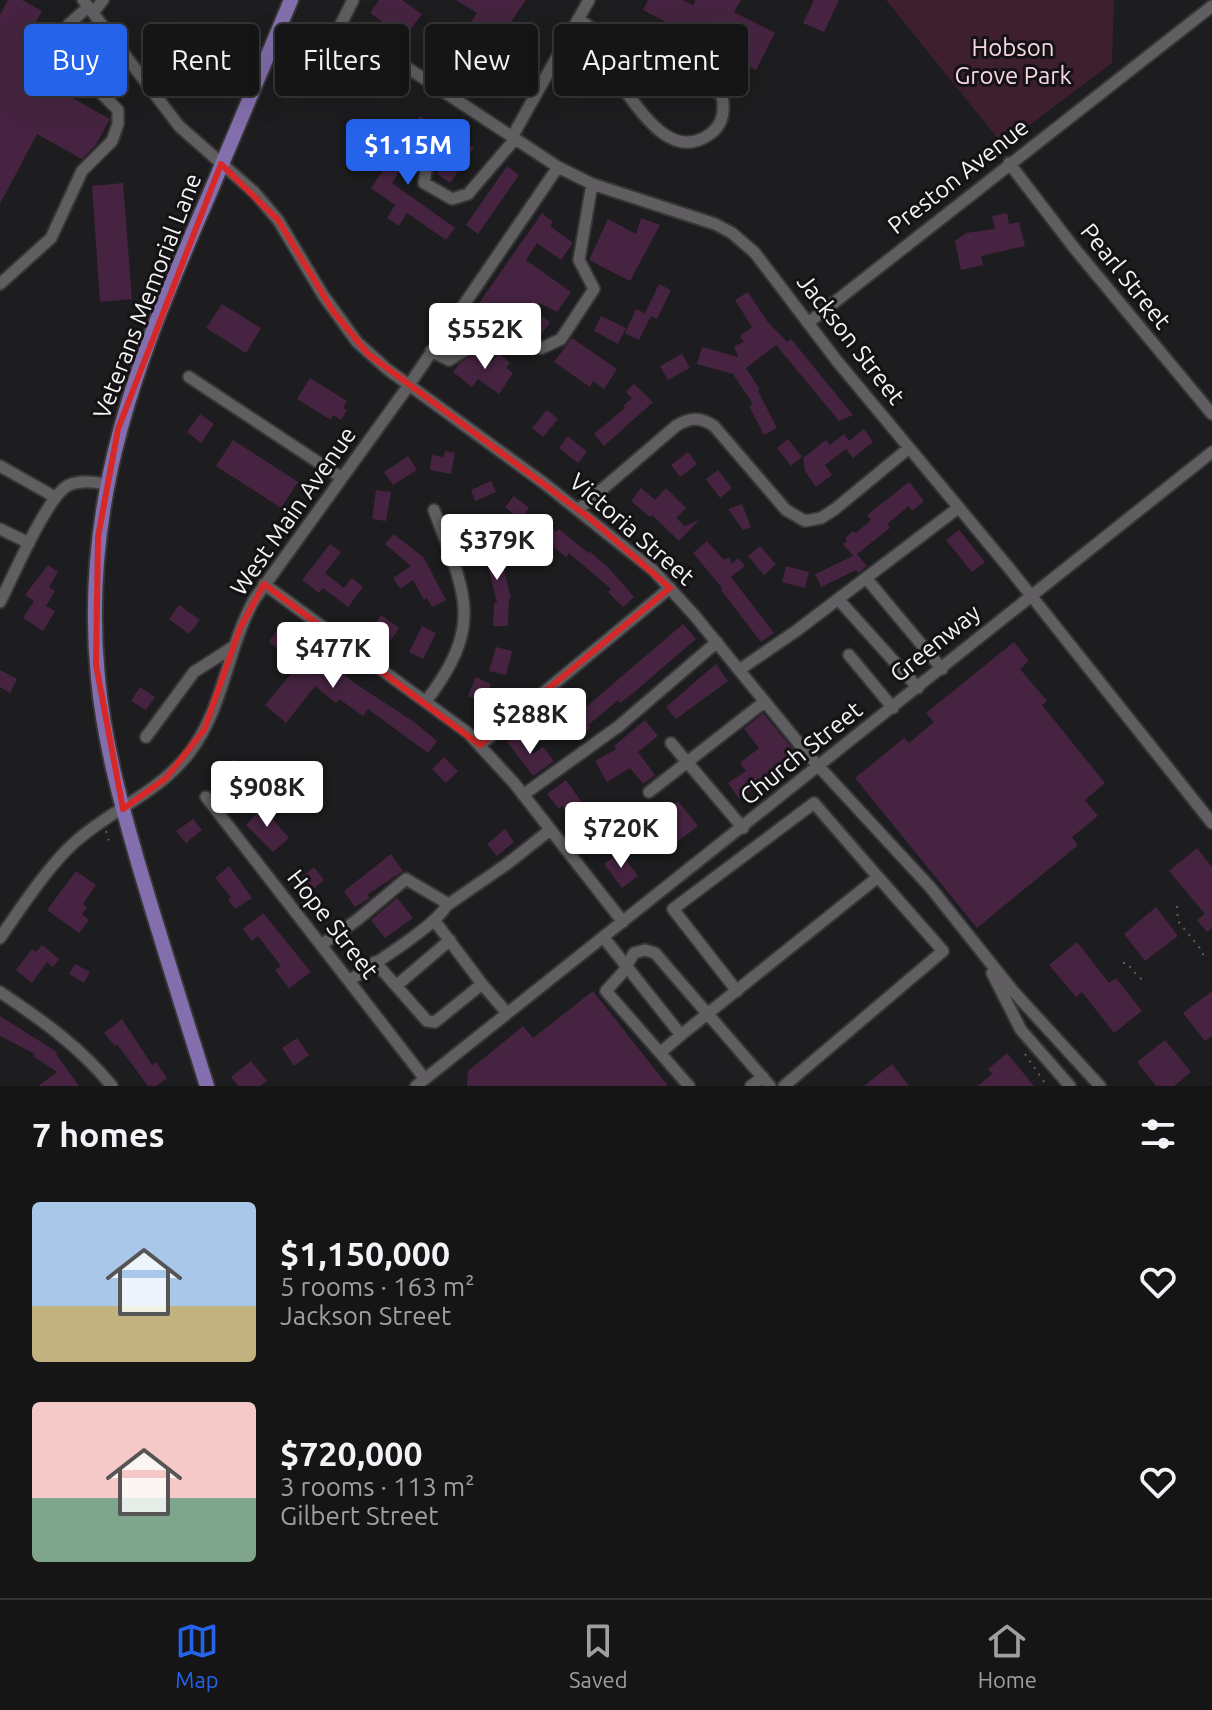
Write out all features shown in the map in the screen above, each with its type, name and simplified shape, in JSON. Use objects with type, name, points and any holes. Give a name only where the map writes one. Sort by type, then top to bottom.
[{"type":"main road","name":"Veterans Memorial Lane","points":[[207,1086],[123,809],[106,735],[95,636],[96,570],[106,484],[118,429],[134,379],[291,0]]},
{"type":"street","points":[[0,284],[51,238],[82,171],[112,141],[118,124],[118,110],[71,63],[62,38],[69,24],[88,7],[103,0]]},
{"type":"street","name":"Jackson Street","points":[[353,0],[341,24],[558,167],[592,184],[705,221],[732,233],[762,260],[808,323],[1212,823]]},
{"type":"street","points":[[575,24],[589,0]]},
{"type":"street","name":"Preston Avenue","points":[[808,323],[1212,6]]},
{"type":"street","name":"Victoria Street","points":[[88,7],[171,117],[254,192],[278,220],[323,295],[357,342],[409,385],[623,545],[670,588],[820,767],[930,887],[987,961]]},
{"type":"street","points":[[578,19],[585,24]]},
{"type":"street","points":[[441,138],[427,164],[424,183],[452,199],[468,194],[514,138],[554,63]]},
{"type":"street","points":[[630,96],[644,116],[669,138],[684,143],[704,139],[718,129],[725,110],[722,96]]},
{"type":"street","name":"Pearl Street","points":[[1009,163],[1075,249],[1212,414]]},
{"type":"street","name":"West Main Avenue","points":[[0,938],[74,843],[166,778],[193,748],[214,709],[248,611],[264,584],[409,385],[558,167]]},
{"type":"street","points":[[431,351],[449,360],[479,342],[542,348],[561,339],[594,289],[579,260],[592,184]]},
{"type":"street","points":[[189,377],[342,478]]},
{"type":"street","points":[[578,510],[676,426],[696,418],[714,426],[786,510],[805,521],[821,518],[835,509],[909,448]]},
{"type":"street","name":"Church Street","points":[[420,1082],[820,767],[1212,452]]},
{"type":"street","points":[[0,466],[55,497]]},
{"type":"street","points":[[0,602],[55,497],[71,484],[106,484]]},
{"type":"street","points":[[739,670],[958,508]]},
{"type":"street","points":[[427,700],[459,650],[465,614],[457,574],[434,510]]},
{"type":"street","points":[[1,532],[29,543]]},
{"type":"street","points":[[866,578],[942,669]]},
{"type":"street","points":[[264,584],[427,700],[480,745],[623,922]]},
{"type":"street","points":[[480,745],[670,588]]},
{"type":"street","points":[[838,599],[918,688]]},
{"type":"street","points":[[523,795],[619,726],[717,642]]},
{"type":"street","points":[[146,737],[194,672],[233,647]]},
{"type":"street","points":[[849,655],[893,708]]},
{"type":"street","points":[[649,792],[764,702]]},
{"type":"street","points":[[671,743],[743,828]]},
{"type":"street","name":"Hope Street","points":[[206,797],[349,981],[420,1082]]},
{"type":"street","points":[[737,991],[673,909],[814,803],[943,951],[784,1086]]},
{"type":"street","points":[[349,981],[550,830]]},
{"type":"street","points":[[660,1053],[878,877]]},
{"type":"street","points":[[321,945],[406,879],[445,902],[446,906]]},
{"type":"street","points":[[434,920],[507,1013]]},
{"type":"street","points":[[604,938],[681,1035]]},
{"type":"street","points":[[396,986],[450,940]]},
{"type":"street","points":[[689,1086],[606,991],[634,953],[645,950],[655,953],[708,1013],[766,1081],[751,1086]]},
{"type":"street","points":[[987,961],[1021,1030],[1070,1086]]},
{"type":"street","points":[[987,961],[1100,1086]]},
{"type":"street","points":[[375,962],[427,1021],[435,1022],[482,984]]},
{"type":"street","points":[[0,992],[73,1044],[112,1086]]},
{"type":"path","points":[[105,826],[109,841]]},
{"type":"path","points":[[1177,906],[1178,921],[1203,952],[1203,959]]},
{"type":"path","points":[[1123,963],[1127,963],[1139,978],[1145,980]]},
{"type":"path","points":[[1024,1052],[1047,1086]]},
{"type":"highlighted area","points":[[221,164],[278,220],[333,311],[368,354],[592,520],[670,588],[480,745],[264,584],[240,628],[204,730],[166,778],[123,809],[96,665],[98,537],[118,429]]},
{"type":"green space","name":"Hobson Grove Park","points":[[886,0],[1114,0],[1112,63],[1003,145]]},
{"type":"building","points":[[8,0],[22,0],[42,11],[35,24],[24,24],[24,96],[69,96],[110,119],[95,146],[82,159],[37,134],[0,204],[0,15]]},
{"type":"building","points":[[379,0],[402,0],[422,14],[409,32],[409,24],[386,24],[370,13]]},
{"type":"building","points":[[456,0],[526,0],[510,24],[474,24],[471,22],[477,13]]},
{"type":"building","points":[[648,0],[683,0],[693,5],[695,0],[741,0],[734,12],[775,33],[756,70],[748,66],[748,24],[669,24],[643,10]]},
{"type":"building","points":[[814,0],[839,0],[824,32],[803,23]]},
{"type":"building","points":[[420,116],[430,123],[392,183],[455,228],[446,240],[407,213],[399,226],[387,218],[395,205],[371,188]]},
{"type":"building","points":[[461,139],[474,148],[450,183],[437,174]]},
{"type":"building","points":[[507,166],[519,175],[478,234],[466,225]]},
{"type":"building","points":[[123,183],[132,299],[100,302],[92,186]]},
{"type":"building","points":[[542,213],[553,222],[550,226],[573,243],[561,260],[537,243],[526,260],[571,292],[557,312],[539,303],[535,311],[550,322],[539,338],[494,306],[471,337],[461,329]]},
{"type":"building","points":[[1007,213],[1009,224],[1019,222],[1025,246],[981,256],[983,265],[961,270],[955,241],[966,233],[995,229],[992,216]]},
{"type":"building","points":[[641,218],[660,225],[630,281],[589,260],[608,219],[636,234]]},
{"type":"building","points":[[659,284],[671,290],[657,319],[645,313]]},
{"type":"building","points":[[748,292],[767,321],[787,342],[791,339],[853,415],[839,421],[776,345],[746,368],[777,428],[764,435],[749,406],[753,404],[733,374],[697,364],[702,347],[738,357],[734,346],[744,342],[740,336],[752,327],[735,300]]},
{"type":"building","points":[[222,304],[261,328],[246,353],[206,328]]},
{"type":"building","points":[[636,309],[651,316],[639,340],[625,333]]},
{"type":"building","points":[[601,316],[626,328],[618,344],[594,331]]},
{"type":"building","points":[[572,338],[617,369],[604,389],[593,381],[590,387],[554,362]]},
{"type":"building","points":[[480,351],[492,361],[498,353],[510,363],[506,368],[513,373],[499,394],[478,379],[472,387],[453,372],[460,363]]},
{"type":"building","points":[[682,354],[690,368],[668,380],[660,366]]},
{"type":"building","points":[[310,378],[347,401],[343,408],[347,410],[341,420],[333,415],[331,420],[297,399]]},
{"type":"building","points":[[634,384],[653,402],[604,446],[594,434],[625,408],[623,406],[632,398],[626,392]]},
{"type":"building","points":[[547,410],[558,419],[543,437],[532,428]]},
{"type":"building","points":[[200,414],[214,424],[201,443],[187,432]]},
{"type":"building","points":[[864,429],[873,442],[853,458],[846,449],[825,465],[832,475],[816,487],[805,471],[803,458],[826,440],[830,445],[844,434],[849,441]]},
{"type":"building","points":[[568,436],[587,452],[578,463],[559,448]]},
{"type":"building","points":[[788,439],[802,457],[791,466],[777,448]]},
{"type":"building","points":[[233,440],[298,482],[281,508],[216,466]]},
{"type":"building","points":[[445,451],[455,453],[451,474],[430,470],[432,455],[444,457]]},
{"type":"building","points":[[688,452],[697,464],[680,477],[671,465]]},
{"type":"building","points":[[408,456],[417,470],[393,485],[384,472]]},
{"type":"building","points":[[718,470],[732,488],[720,498],[706,479]]},
{"type":"building","points":[[491,481],[496,492],[475,501],[471,490]]},
{"type":"building","points":[[909,482],[924,501],[912,511],[909,506],[887,524],[890,528],[857,554],[867,566],[858,573],[856,570],[821,587],[815,574],[853,556],[843,544],[847,541],[845,538],[871,520],[867,515]]},
{"type":"building","points":[[641,488],[655,500],[666,488],[686,508],[676,518],[684,525],[682,527],[699,520],[679,541],[652,515],[650,517],[631,501]]},
{"type":"building","points":[[376,490],[391,492],[386,521],[372,519]]},
{"type":"building","points":[[514,496],[529,508],[520,520],[505,507]]},
{"type":"building","points":[[742,504],[751,527],[743,530],[728,509]]},
{"type":"building","points":[[551,527],[556,532],[559,529],[608,567],[634,597],[623,607],[608,592],[611,589],[569,553],[566,557],[542,538]]},
{"type":"building","points":[[959,530],[985,562],[972,572],[946,540]]},
{"type":"building","points":[[394,534],[424,558],[446,600],[432,607],[427,598],[424,600],[413,580],[400,589],[393,578],[411,566],[385,544]]},
{"type":"building","points":[[489,537],[503,565],[511,598],[508,626],[493,626],[494,603],[497,603],[487,561],[484,562],[476,543]]},
{"type":"building","points":[[707,541],[724,560],[729,557],[732,564],[738,558],[745,566],[731,577],[774,633],[761,642],[693,553]]},
{"type":"building","points":[[330,544],[341,552],[325,573],[344,588],[352,578],[363,587],[348,607],[323,588],[319,593],[302,580]]},
{"type":"building","points":[[760,546],[776,564],[764,575],[748,556]]},
{"type":"building","points":[[48,565],[58,572],[49,587],[55,591],[46,606],[55,611],[43,631],[23,618],[34,601],[25,595]]},
{"type":"building","points":[[786,566],[809,572],[805,588],[782,582]]},
{"type":"building","points":[[179,605],[200,620],[189,634],[169,619]]},
{"type":"building","points":[[381,615],[399,628],[391,640],[373,628]]},
{"type":"building","points":[[683,624],[696,639],[632,694],[620,703],[618,700],[588,725],[591,728],[579,737],[557,709],[552,713],[541,706],[562,688],[579,713]]},
{"type":"building","points":[[280,626],[437,741],[428,753],[368,709],[363,716],[339,699],[336,703],[315,686],[286,723],[265,705],[299,664],[269,642]]},
{"type":"building","points":[[422,626],[436,633],[423,659],[409,652]]},
{"type":"building","points":[[1014,642],[1029,661],[1020,669],[1047,701],[1042,705],[1105,783],[1085,800],[1098,816],[1072,837],[1078,845],[977,928],[855,778],[904,738],[909,743],[934,722],[926,713]]},
{"type":"building","points":[[496,647],[512,651],[506,675],[489,671]]},
{"type":"building","points":[[716,664],[728,681],[676,719],[666,707]]},
{"type":"building","points":[[0,670],[17,679],[10,693],[0,687]]},
{"type":"building","points":[[476,677],[491,684],[483,702],[468,696]]},
{"type":"building","points":[[140,687],[155,697],[146,710],[131,701]]},
{"type":"building","points":[[763,713],[797,754],[759,788],[757,786],[739,799],[728,783],[746,771],[740,763],[759,748],[744,729]]},
{"type":"building","points":[[645,720],[658,736],[638,752],[655,775],[643,784],[630,768],[607,782],[595,761],[616,749],[614,746]]},
{"type":"building","points":[[519,734],[533,754],[543,747],[554,761],[533,776],[507,742]]},
{"type":"building","points":[[444,757],[458,771],[446,783],[432,769]]},
{"type":"building","points":[[234,759],[259,789],[249,798],[239,786],[228,795],[213,776]]},
{"type":"building","points":[[566,780],[593,818],[580,828],[562,806],[559,809],[547,794]]},
{"type":"building","points":[[678,801],[698,826],[664,852],[649,832],[667,819],[662,813]]},
{"type":"building","points":[[263,806],[289,838],[273,852],[246,825]]},
{"type":"building","points":[[193,819],[202,830],[186,843],[176,831]]},
{"type":"building","points":[[505,829],[514,842],[497,856],[487,844]]},
{"type":"building","points":[[1197,848],[1212,867],[1212,928],[1207,932],[1197,920],[1205,914],[1169,871]]},
{"type":"building","points":[[620,852],[638,876],[622,888],[604,864]]},
{"type":"building","points":[[391,854],[403,871],[355,907],[344,891]]},
{"type":"building","points":[[229,866],[252,898],[235,909],[228,899],[231,897],[215,878]]},
{"type":"building","points":[[314,867],[324,880],[307,894],[297,881]]},
{"type":"building","points":[[76,871],[96,885],[83,904],[87,907],[82,914],[89,920],[79,933],[47,910]]},
{"type":"building","points":[[397,898],[413,918],[385,938],[371,920]]},
{"type":"building","points":[[1156,907],[1178,936],[1145,961],[1124,934]]},
{"type":"building","points":[[263,913],[311,972],[289,988],[275,970],[281,966],[258,936],[252,941],[243,929]]},
{"type":"building","points":[[1077,942],[1109,983],[1116,978],[1142,1011],[1114,1033],[1082,992],[1076,997],[1049,965]]},
{"type":"building","points":[[42,945],[59,959],[53,967],[47,962],[32,983],[16,970],[32,949],[36,952]]},
{"type":"building","points":[[75,964],[90,972],[84,983],[69,974]]},
{"type":"building","points":[[593,991],[668,1086],[467,1086],[468,1071],[523,1026],[533,1038]]},
{"type":"building","points":[[1212,991],[1212,1036],[1205,1041],[1183,1013]]},
{"type":"building","points":[[0,1016],[57,1052],[79,1086],[38,1086],[57,1072],[33,1056],[35,1054],[0,1036]]},
{"type":"building","points":[[122,1019],[152,1065],[156,1062],[167,1078],[156,1086],[148,1086],[117,1044],[115,1046],[104,1033]]},
{"type":"building","points":[[297,1038],[309,1055],[294,1066],[282,1048]]},
{"type":"building","points":[[1165,1040],[1191,1072],[1174,1086],[1156,1086],[1137,1062]]},
{"type":"building","points":[[1007,1053],[1034,1086],[978,1086],[992,1074],[988,1069]]},
{"type":"building","points":[[251,1061],[267,1081],[260,1086],[238,1086],[231,1077]]},
{"type":"building","points":[[892,1064],[909,1086],[864,1086]]}]
